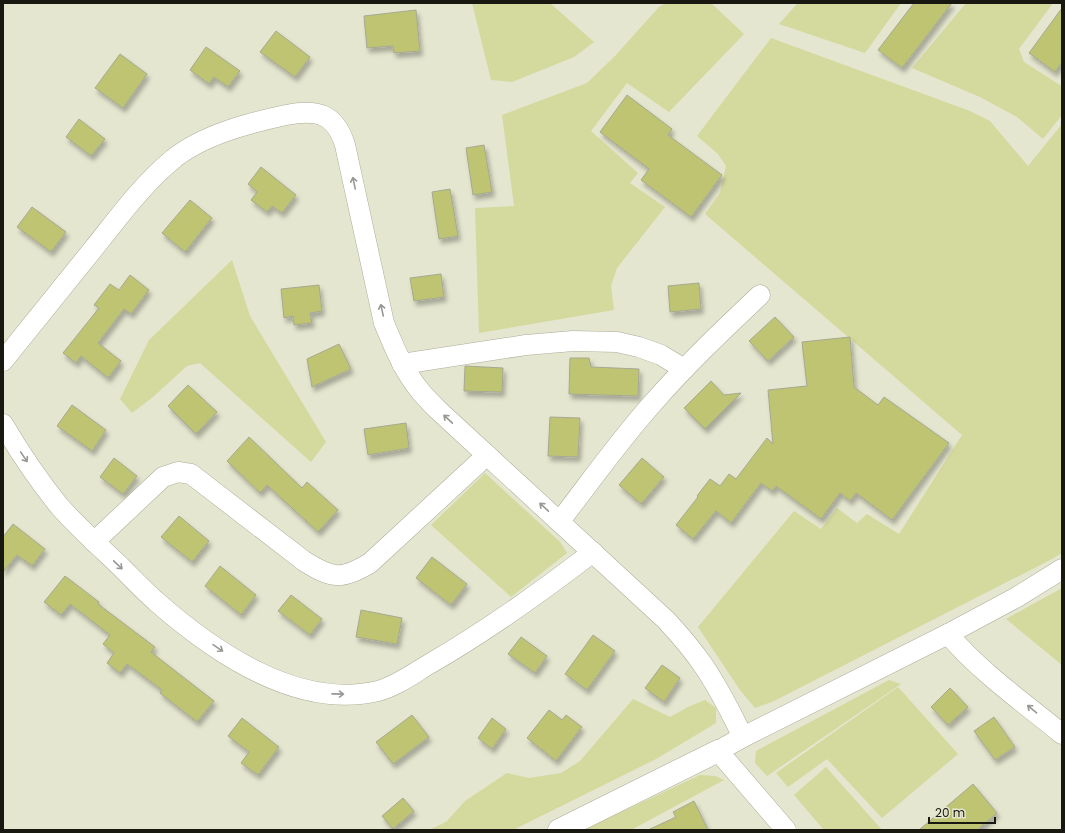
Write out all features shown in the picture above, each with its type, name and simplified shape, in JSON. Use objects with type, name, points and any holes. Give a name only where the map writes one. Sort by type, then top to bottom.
[{"type":"street","points":[[3,361],[122,213],[150,182],[173,160],[196,145],[229,130],[259,120],[298,113],[316,113],[330,119],[342,134],[345,144],[384,323],[402,364],[420,391],[438,410],[666,620],[687,643],[704,665],[743,737]]},
{"type":"street","points":[[560,521],[619,443],[652,404],[710,342],[760,295]]},
{"type":"street","points":[[402,364],[526,345],[588,341],[618,342],[640,347],[661,355],[684,369]]},
{"type":"street","points":[[3,424],[34,473],[60,507],[157,603],[190,629],[222,651],[261,674],[295,687],[329,694],[358,695],[381,690],[400,681],[470,640],[542,591],[593,552]]},
{"type":"street","points":[[94,542],[163,477],[178,472],[191,474],[304,561],[321,572],[339,576],[357,571],[370,563],[487,455]]},
{"type":"street","points":[[559,830],[948,634],[1017,597],[1062,569]]},
{"type":"street","points":[[948,634],[960,649],[978,665],[1062,734]]},
{"type":"street","points":[[718,751],[786,830]]},
{"type":"green space","points":[[472,3],[550,3],[594,42],[574,57],[512,82],[491,80]]},
{"type":"green space","points":[[666,3],[711,3],[744,34],[669,112],[627,83],[591,131],[638,173],[630,183],[665,207],[617,268],[611,286],[614,310],[479,333],[475,208],[514,206],[502,115],[587,83],[615,56],[659,7]]},
{"type":"green space","points":[[798,3],[901,3],[865,53],[779,24]]},
{"type":"green space","points":[[966,3],[1053,3],[1019,49],[1024,62],[1060,85],[1062,88],[1062,115],[1043,139],[1017,117],[980,97],[912,68]]},
{"type":"green space","points":[[771,38],[970,111],[990,121],[1028,166],[1062,124],[1062,553],[774,701],[755,708],[740,690],[698,627],[794,511],[821,529],[837,508],[857,523],[867,514],[899,534],[962,435],[705,214],[720,193],[726,166],[718,154],[697,136]]},
{"type":"green space","points":[[232,260],[250,316],[326,442],[311,462],[200,363],[187,366],[153,397],[132,413],[120,399],[149,340]]},
{"type":"green space","points":[[485,473],[560,542],[567,553],[511,597],[431,525]]},
{"type":"green space","points":[[1062,588],[1062,665],[1006,619]]},
{"type":"green space","points":[[889,680],[901,684],[767,776],[755,763],[756,751]]},
{"type":"green space","points":[[898,687],[958,754],[882,818],[827,759],[788,787],[776,773]]},
{"type":"green space","points":[[633,699],[670,717],[705,700],[716,708],[716,723],[656,759],[513,830],[429,830],[446,822],[465,801],[507,773],[529,778],[561,773],[580,761]]},
{"type":"green space","points":[[826,767],[882,830],[824,830],[794,795]]},
{"type":"green space","points":[[700,775],[715,776],[724,780],[631,830],[583,830]]},
{"type":"building","points":[[914,3],[952,3],[902,68],[878,50]]},
{"type":"building","points":[[1062,8],[1062,62],[1055,72],[1029,53]]},
{"type":"building","points":[[416,10],[420,51],[394,53],[393,46],[367,48],[364,16]]},
{"type":"building","points":[[276,31],[310,57],[295,77],[260,52]]},
{"type":"building","points":[[206,47],[240,71],[228,87],[214,77],[209,84],[190,70]]},
{"type":"building","points":[[120,54],[147,74],[123,108],[95,88]]},
{"type":"building","points":[[627,95],[672,129],[668,135],[722,175],[691,217],[641,180],[649,169],[600,132]]},
{"type":"building","points":[[79,119],[105,139],[91,156],[66,137]]},
{"type":"building","points":[[484,145],[492,192],[473,195],[466,148]]},
{"type":"building","points":[[261,167],[296,195],[282,213],[272,206],[267,212],[251,200],[257,192],[248,184]]},
{"type":"building","points":[[450,189],[458,236],[439,239],[432,192]]},
{"type":"building","points":[[190,200],[212,218],[185,252],[162,233]]},
{"type":"building","points":[[32,207],[66,232],[51,252],[17,227]]},
{"type":"building","points":[[441,274],[444,297],[414,301],[410,278]]},
{"type":"building","points":[[130,275],[149,290],[131,314],[124,309],[98,343],[121,361],[108,378],[81,356],[76,363],[63,353],[99,308],[94,305],[110,284],[119,290]]},
{"type":"building","points":[[699,283],[701,309],[670,312],[668,286]]},
{"type":"building","points":[[319,285],[322,311],[310,313],[312,323],[294,325],[293,316],[284,318],[281,289]]},
{"type":"building","points":[[775,317],[794,337],[768,361],[749,341]]},
{"type":"building","points":[[850,337],[854,387],[878,405],[884,397],[949,443],[892,520],[856,493],[850,501],[840,493],[821,519],[776,486],[772,491],[761,483],[731,523],[716,511],[693,539],[676,525],[710,479],[720,486],[729,474],[736,479],[767,438],[773,444],[768,390],[807,386],[802,342]]},
{"type":"building","points":[[339,344],[351,369],[312,387],[307,359]]},
{"type":"building","points":[[570,358],[589,358],[591,367],[639,369],[638,396],[569,394]]},
{"type":"building","points":[[465,366],[503,368],[502,392],[464,391]]},
{"type":"building","points":[[711,381],[724,395],[741,393],[705,429],[684,408]]},
{"type":"building","points":[[188,385],[217,412],[196,434],[168,406]]},
{"type":"building","points":[[72,405],[106,430],[92,451],[57,426]]},
{"type":"building","points":[[550,417],[580,418],[578,457],[548,456]]},
{"type":"building","points":[[406,423],[409,448],[368,455],[364,429]]},
{"type":"building","points":[[249,437],[302,488],[307,482],[338,510],[318,532],[267,485],[260,493],[227,461]]},
{"type":"building","points":[[114,458],[137,476],[123,494],[100,477]]},
{"type":"building","points":[[642,458],[664,477],[641,504],[619,485]]},
{"type":"building","points":[[179,516],[209,541],[192,562],[161,537]]},
{"type":"building","points":[[13,524],[45,549],[32,566],[17,555],[3,572],[3,537]]},
{"type":"building","points":[[432,557],[467,584],[451,605],[416,578]]},
{"type":"building","points":[[220,566],[256,595],[241,615],[205,586]]},
{"type":"building","points":[[65,576],[99,602],[98,604],[155,647],[151,652],[214,701],[197,722],[160,693],[162,690],[127,664],[120,673],[107,663],[114,653],[103,644],[110,635],[70,604],[61,615],[44,602]]},
{"type":"building","points":[[291,595],[322,619],[310,635],[278,611]]},
{"type":"building","points":[[361,610],[402,618],[397,644],[356,637]]},
{"type":"building","points":[[593,635],[615,651],[587,690],[565,674]]},
{"type":"building","points":[[521,637],[547,656],[535,673],[508,654]]},
{"type":"building","points":[[662,665],[680,678],[664,702],[645,688]]},
{"type":"building","points":[[950,688],[968,707],[948,725],[931,707]]},
{"type":"building","points":[[549,710],[562,720],[566,715],[582,727],[556,761],[527,738]]},
{"type":"building","points":[[412,715],[429,737],[393,764],[376,742]]},
{"type":"building","points":[[994,717],[1015,747],[995,760],[974,731]]},
{"type":"building","points":[[242,718],[279,747],[258,775],[241,763],[249,752],[228,736]]},
{"type":"building","points":[[492,718],[506,729],[492,749],[478,738]]},
{"type":"building","points":[[973,784],[997,813],[977,830],[919,830]]},
{"type":"building","points":[[403,798],[414,811],[393,829],[382,816]]},
{"type":"building","points":[[694,801],[708,830],[648,830],[676,817],[673,812]]}]
